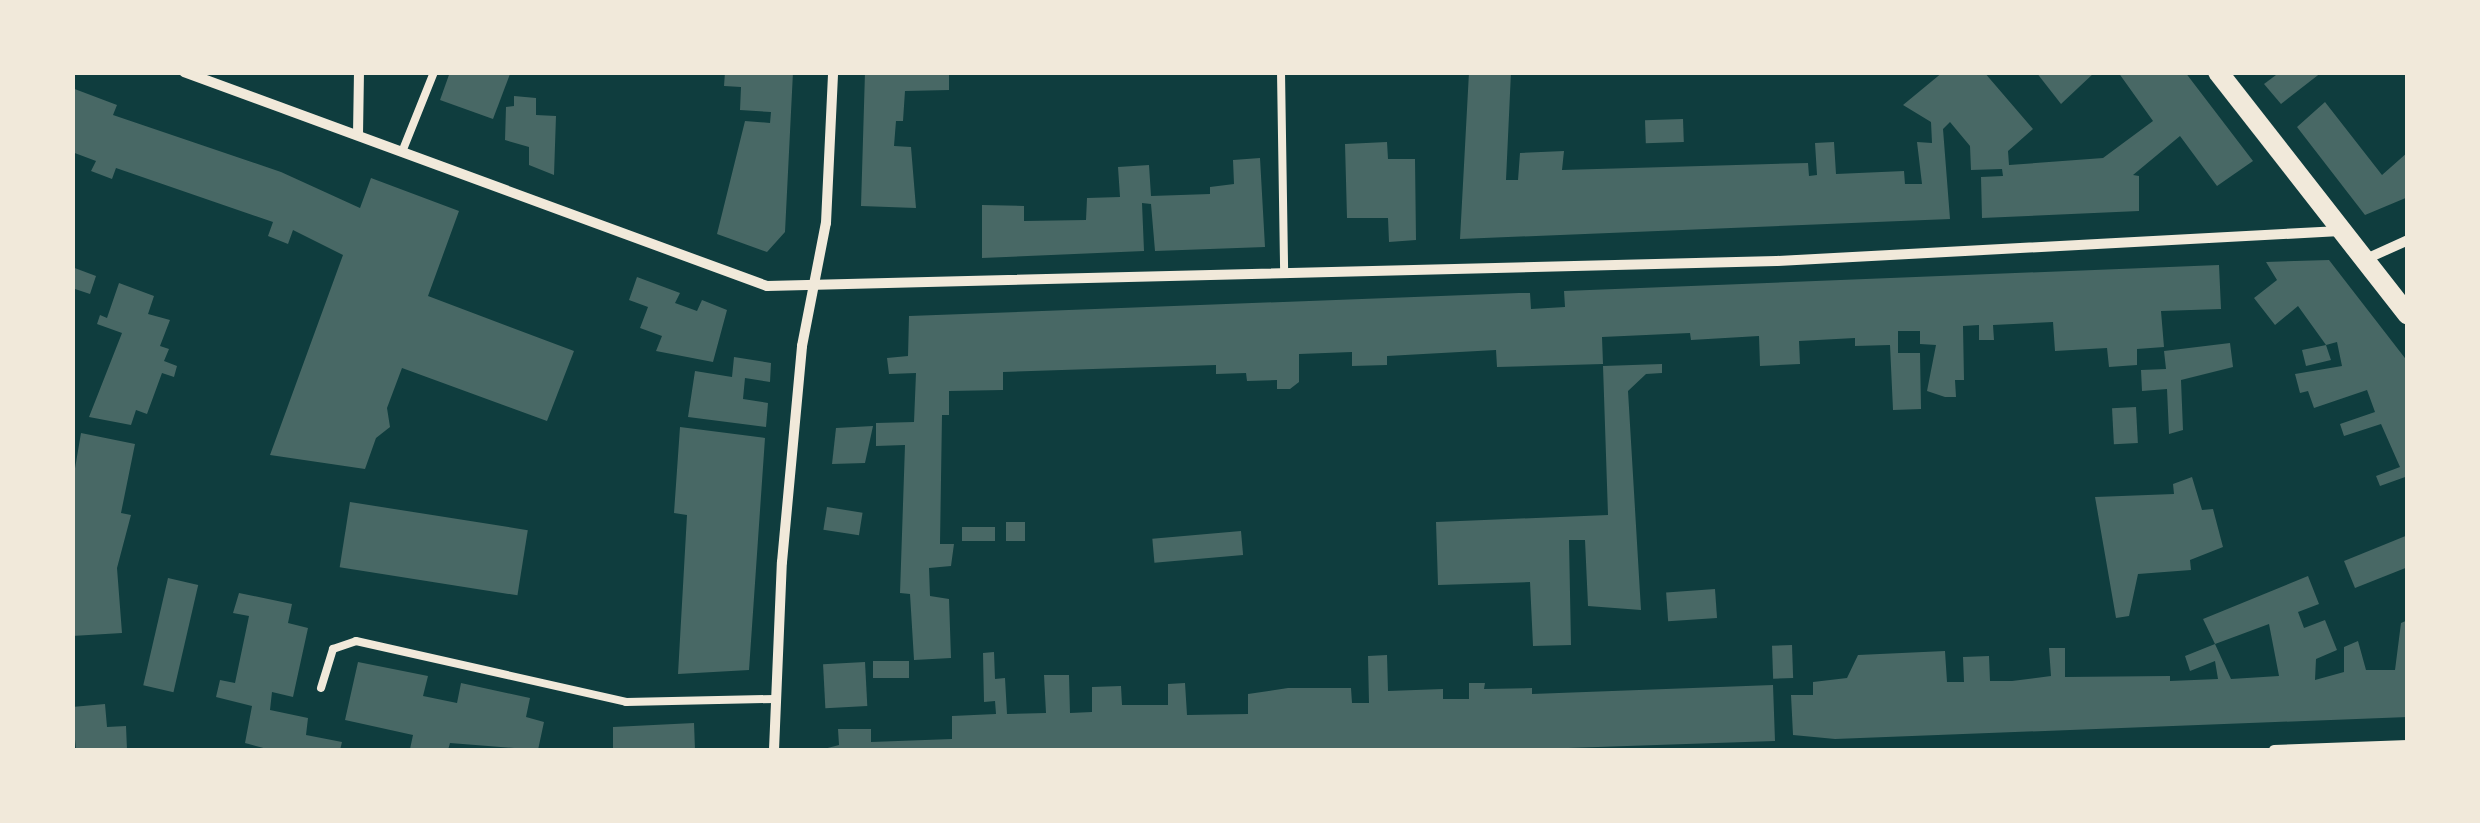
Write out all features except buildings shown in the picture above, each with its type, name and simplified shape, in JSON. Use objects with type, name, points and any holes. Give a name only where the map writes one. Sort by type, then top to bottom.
[{"type":"main road","points":[[2218,72],[2408,315]]},
{"type":"street","points":[[184,72],[767,286],[1778,260],[2341,231]]},
{"type":"street","points":[[358,135],[359,72]]},
{"type":"street","points":[[774,750],[800,366],[826,223],[832,72]]},
{"type":"street","points":[[2366,259],[2408,240]]},
{"type":"street","points":[[2274,750],[2408,745]]},
{"type":"lane","points":[[402,152],[434,72]]},
{"type":"lane","points":[[1281,72],[1284,272]]},
{"type":"lane","points":[[321,688],[333,649],[356,641],[626,702],[775,698]]}]
